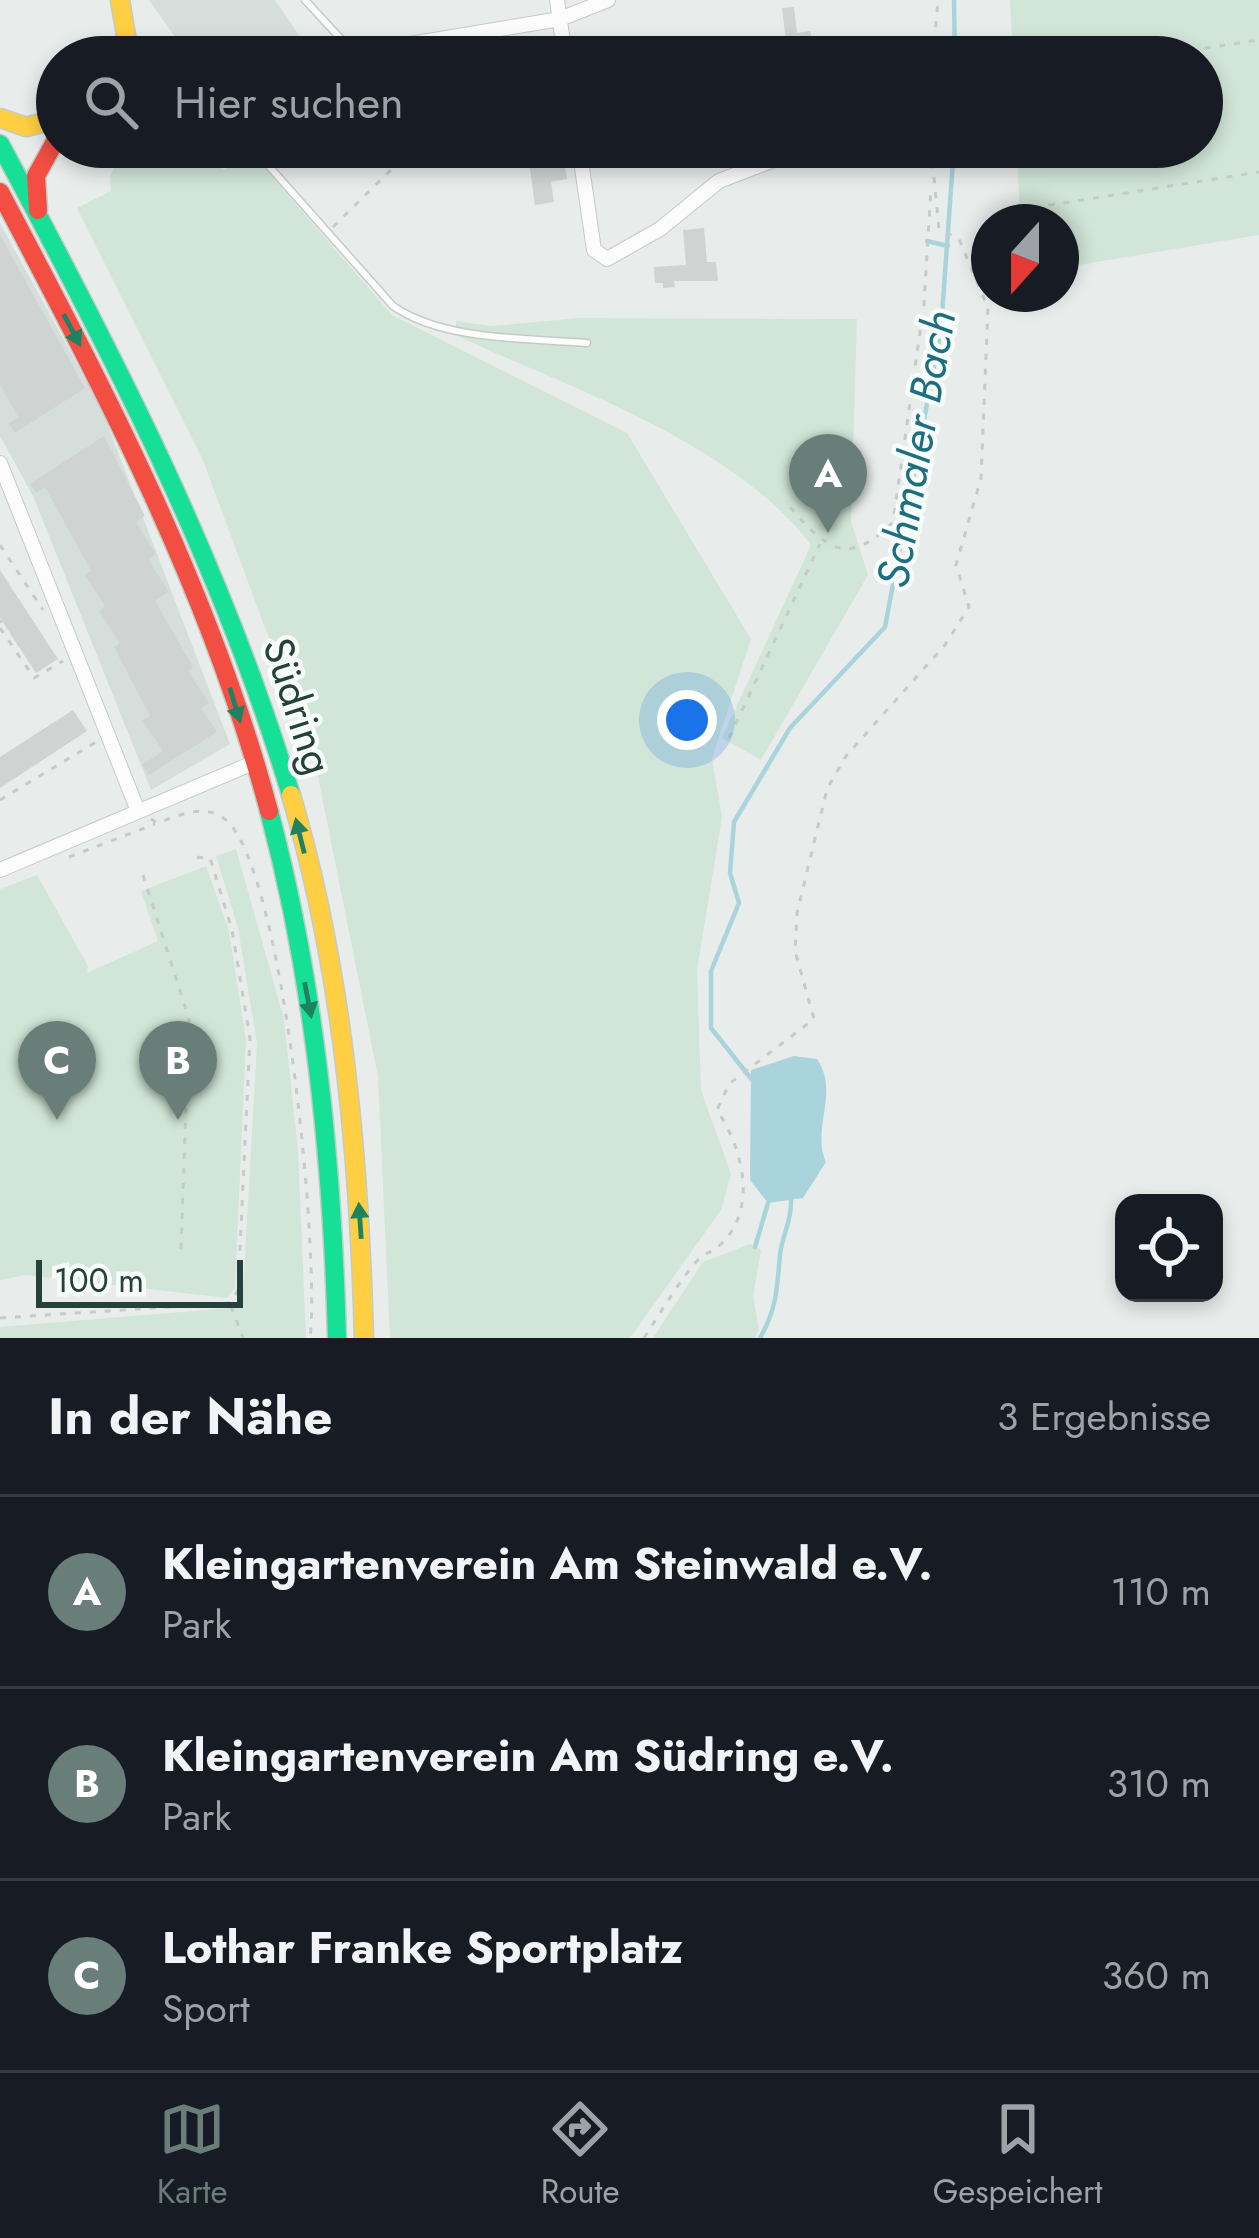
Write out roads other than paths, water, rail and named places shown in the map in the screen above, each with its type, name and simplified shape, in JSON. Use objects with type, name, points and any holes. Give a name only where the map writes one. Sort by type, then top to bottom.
[{"type":"main road","points":[[119,0],[126,35]]},
{"type":"main road","points":[[0,118],[26,128],[36,125]]},
{"type":"main road","name":"Südring","points":[[0,144],[178,491],[240,638],[276,748],[322,934],[343,1054],[358,1186],[364,1338]]},
{"type":"main road","points":[[38,215],[35,176],[40,168]]},
{"type":"main road","name":"Südring","points":[[0,192],[181,551],[253,763],[312,1020],[333,1186],[338,1338]]},
{"type":"street","points":[[557,0],[563,36]]},
{"type":"street","points":[[458,36],[560,19],[608,0]]},
{"type":"street","points":[[582,168],[594,250],[607,259],[660,230],[719,181],[753,168]]},
{"type":"street","points":[[0,464],[138,811]]},
{"type":"street","points":[[0,870],[253,763]]},
{"type":"lane","points":[[305,0],[334,36]]},
{"type":"lane","points":[[271,168],[411,319],[493,334],[587,343]]},
{"type":"water","points":[[794,1056],[817,1059],[823,1072],[826,1162],[803,1198],[768,1203],[750,1180],[751,1070]]},
{"type":"waterway","name":"Schmaler Bach","points":[[954,0],[955,36]]},
{"type":"waterway","name":"Schmaler Bach","points":[[753,1081],[711,1028],[711,971],[739,903],[730,873],[734,822],[790,728],[885,627],[941,329],[952,168]]},
{"type":"waterway","name":"Schmaler Bach","points":[[927,241],[948,246]]},
{"type":"waterway","points":[[760,1338],[775,1298],[791,1200]]},
{"type":"waterway","points":[[755,1247],[768,1203]]},
{"type":"place","name":"Kleingartenverein Am Steinwald e.V.","points":[[828,533]]},
{"type":"place","name":"Lothar Franke Sportplatz","points":[[57,1120]]},
{"type":"place","name":"Kleingartenverein Am Südring e.V.","points":[[178,1120]]}]
